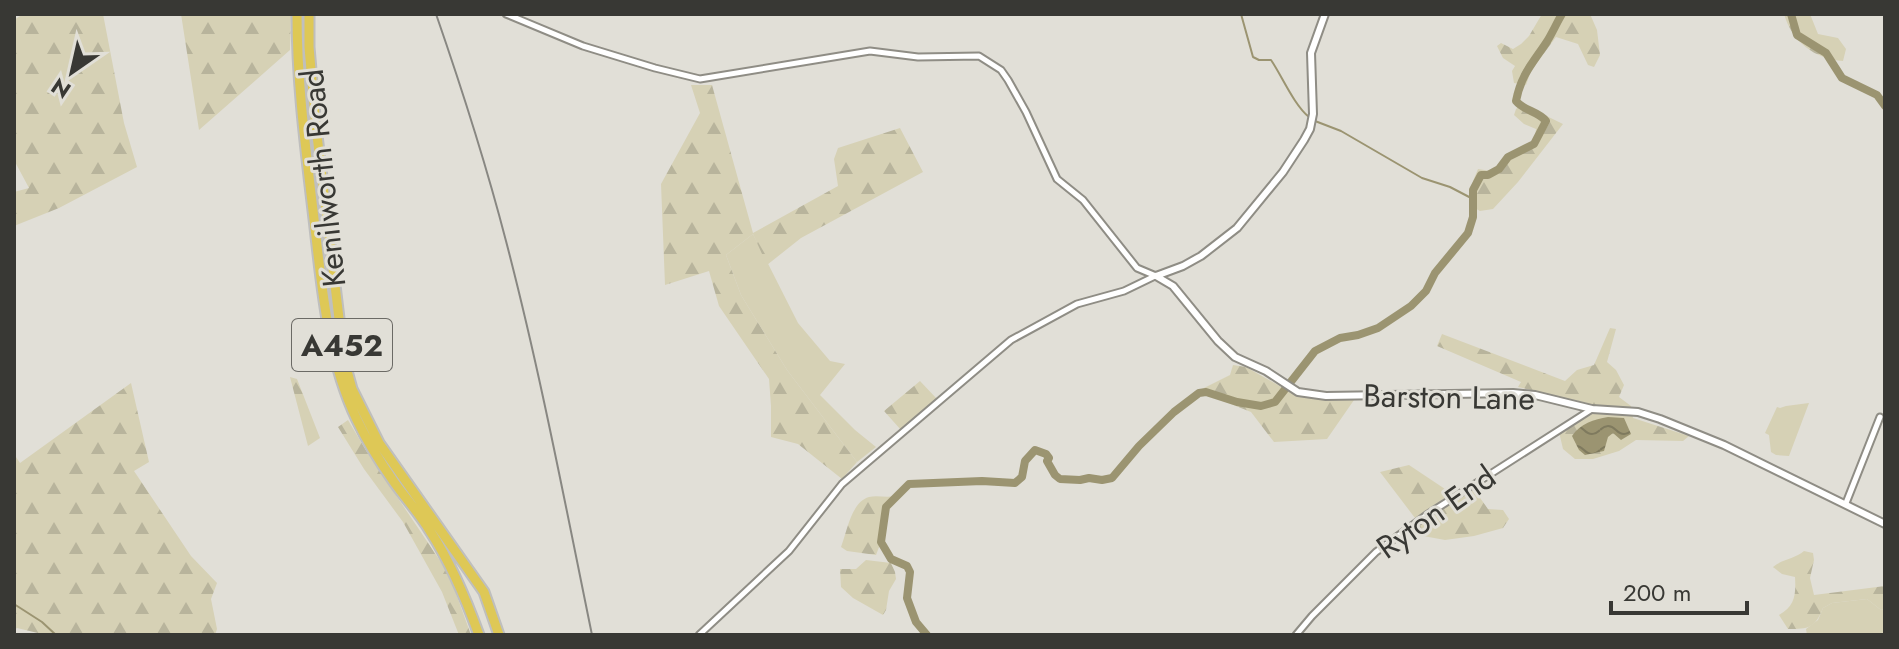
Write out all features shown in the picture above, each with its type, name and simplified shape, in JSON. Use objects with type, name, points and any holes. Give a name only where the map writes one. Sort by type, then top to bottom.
[{"type":"highway","name":"Kenilworth Road","points":[[297,14],[303,128],[324,304],[335,362],[357,420],[394,482],[430,530],[454,574],[479,635]]},
{"type":"highway","name":"Kenilworth Road","points":[[309,14],[316,127],[344,360],[352,389],[385,454],[484,592],[499,635]]},
{"type":"street","points":[[506,14],[583,46],[700,79],[870,51],[918,57],[979,56],[1001,70],[1026,112],[1057,179],[1083,200],[1137,268],[1142,283]]},
{"type":"street","points":[[699,635],[789,551],[842,484],[1011,340],[1077,304],[1124,291],[1183,266],[1226,238],[1245,220],[1304,140],[1312,118],[1311,53],[1325,14]]},
{"type":"street","points":[[1173,286],[1183,266]]},
{"type":"street","points":[[1137,268],[1156,276]]},
{"type":"street","name":"Barston Lane","points":[[1156,276],[1173,286],[1224,348],[1241,361],[1266,371],[1298,392],[1326,396],[1513,393],[1535,395],[1592,409],[1638,412],[1724,445],[1885,524]]},
{"type":"street","name":"Ryton End","points":[[1296,635],[1376,552],[1428,514],[1592,409]]},
{"type":"street","points":[[1846,503],[1880,417]]},
{"type":"green space","points":[[23,14],[103,14],[124,123],[137,167],[59,208],[14,226],[14,192],[29,188],[14,160],[14,20]]},
{"type":"green space","points":[[181,14],[291,14],[290,50],[199,130]]},
{"type":"green space","points":[[1542,14],[1590,14],[1597,30],[1600,55],[1594,67],[1588,65],[1578,44],[1556,37],[1531,71],[1526,85],[1514,83],[1512,71],[1515,66],[1503,58],[1497,46],[1501,43],[1513,49],[1521,44]]},
{"type":"green space","points":[[1784,14],[1810,14],[1818,34],[1838,38],[1846,49],[1843,61],[1823,57],[1806,47],[1793,33]]},
{"type":"green space","points":[[691,85],[712,85],[753,233],[838,186],[834,159],[838,148],[900,128],[923,172],[801,238],[767,265],[753,234],[726,255],[741,295],[787,370],[857,462],[842,479],[798,444],[771,437],[769,379],[719,306],[709,271],[665,285],[661,184],[700,113]]},
{"type":"green space","points":[[1522,104],[1563,124],[1493,209],[1480,211],[1469,205],[1478,169],[1497,172],[1508,157],[1534,144],[1536,129],[1514,115]]},
{"type":"green space","points":[[753,234],[798,323],[830,361],[845,364],[820,395],[876,447],[857,462],[787,370],[741,295],[726,255]]},
{"type":"green space","points":[[1610,328],[1616,329],[1607,362],[1616,370],[1624,385],[1619,397],[1631,406],[1633,418],[1689,436],[1683,441],[1636,440],[1619,451],[1593,459],[1575,459],[1563,449],[1559,432],[1591,415],[1587,403],[1518,387],[1521,382],[1437,346],[1442,334],[1565,381],[1577,370],[1594,365]]},
{"type":"green space","points":[[1233,365],[1246,367],[1299,397],[1354,400],[1327,439],[1274,442],[1251,412],[1198,391],[1230,375]]},
{"type":"green space","points":[[290,377],[297,379],[320,438],[308,446]]},
{"type":"green space","points":[[920,381],[937,399],[901,430],[884,411]]},
{"type":"green space","points":[[131,383],[149,462],[134,471],[191,556],[217,583],[211,599],[217,629],[215,635],[46,635],[17,628],[14,630],[14,454],[20,463]]},
{"type":"green space","points":[[1809,403],[1789,456],[1771,452],[1769,435],[1765,433],[1777,407]]},
{"type":"green space","points":[[348,420],[449,574],[471,635],[459,635],[442,592],[403,522],[338,427]]},
{"type":"green space","points":[[1409,465],[1448,491],[1455,491],[1415,518],[1380,472]]},
{"type":"green space","points":[[1473,488],[1488,509],[1503,510],[1509,519],[1503,528],[1445,540],[1407,533]]},
{"type":"green space","points":[[872,496],[895,496],[886,507],[876,555],[847,551],[841,547],[854,511],[863,500]]},
{"type":"green space","points":[[1804,551],[1813,553],[1810,578],[1814,595],[1885,586],[1885,609],[1881,610],[1867,599],[1832,603],[1823,608],[1810,626],[1788,629],[1779,615],[1793,599],[1795,577],[1782,574],[1773,567]]},
{"type":"green space","points":[[866,560],[891,563],[895,572],[896,579],[889,591],[883,615],[853,598],[841,587],[840,569],[856,569]]},
{"type":"green space","points":[[1867,599],[1881,610],[1885,609],[1885,635],[1807,635],[1806,629],[1818,620],[1823,608],[1832,603]]},
{"type":"water","points":[[1608,417],[1624,418],[1631,434],[1621,440],[1613,433],[1608,437],[1604,451],[1585,455],[1572,436],[1588,423]]},
{"type":"waterway","points":[[1241,14],[1253,57],[1271,60],[1293,98],[1309,117]]},
{"type":"waterway","points":[[927,635],[916,622],[907,598],[910,572],[907,566],[891,559],[881,542],[886,507],[909,484],[1015,483],[1022,477],[1025,461],[1035,450],[1046,454],[1049,458],[1047,461],[1060,479],[1112,478],[1139,446],[1199,393],[1206,392],[1261,406],[1275,402],[1315,351],[1340,338],[1378,328],[1411,306],[1426,291],[1435,273],[1468,233],[1473,217],[1473,190],[1481,175],[1499,169],[1508,157],[1534,144],[1546,121],[1516,101],[1524,77],[1562,14]]},
{"type":"waterway","points":[[1791,14],[1797,35],[1826,53],[1842,78],[1877,95],[1885,106]]},
{"type":"waterway","points":[[1315,121],[1341,131],[1422,178],[1473,199]]},
{"type":"waterway","points":[[14,604],[56,635]]},
{"type":"railway","points":[[436,14],[482,155],[518,290],[552,437],[592,635]]}]
